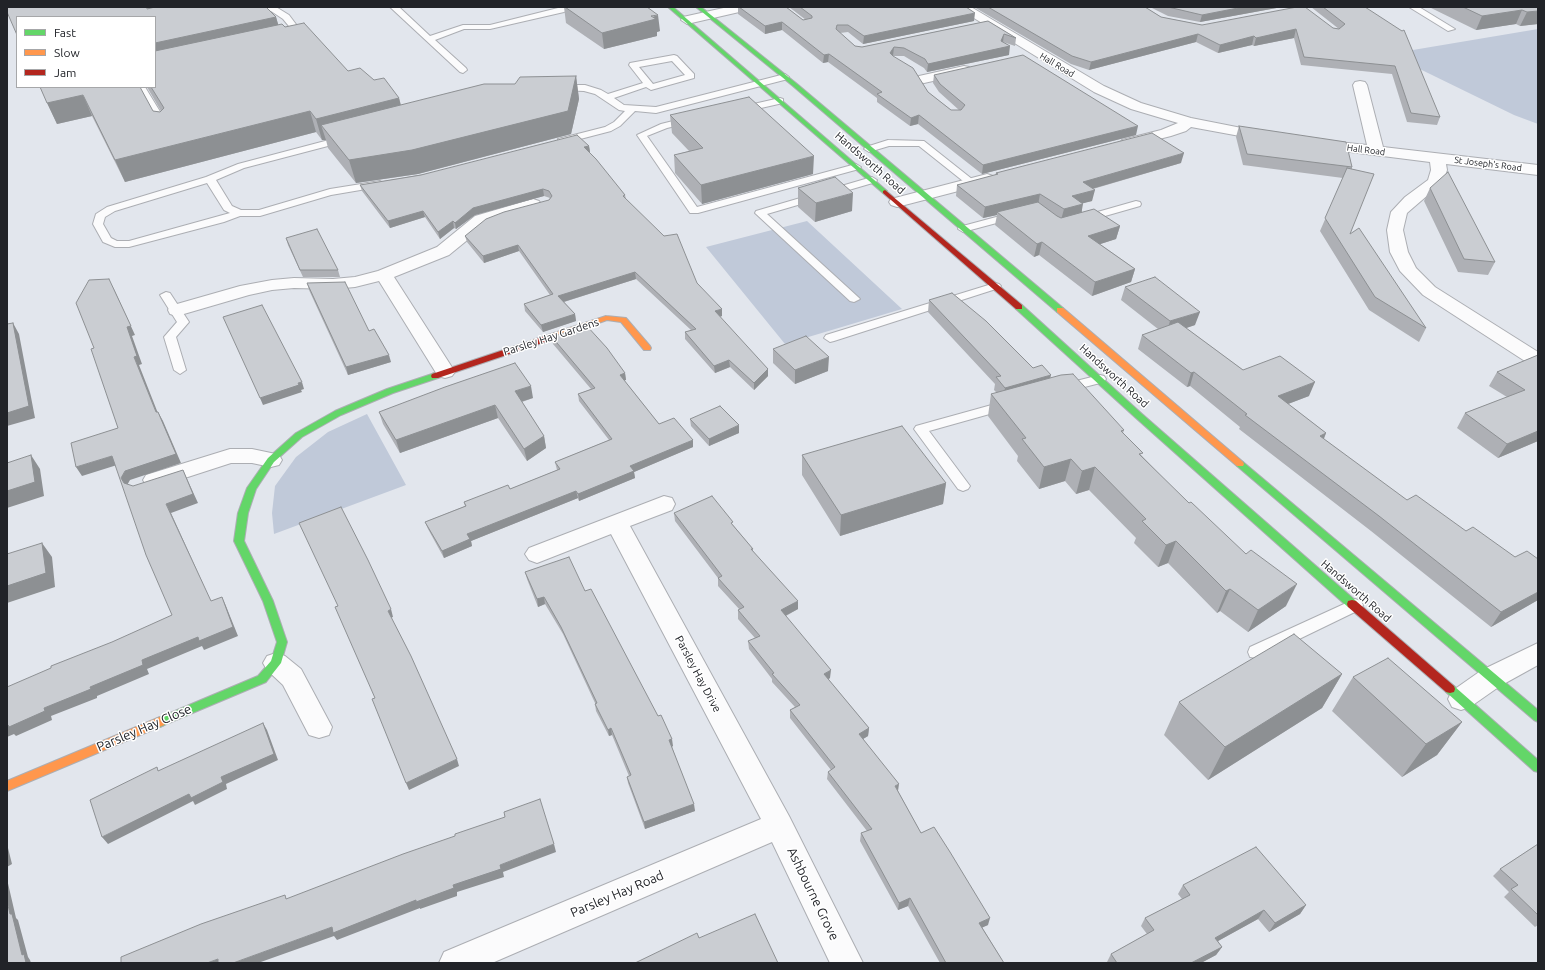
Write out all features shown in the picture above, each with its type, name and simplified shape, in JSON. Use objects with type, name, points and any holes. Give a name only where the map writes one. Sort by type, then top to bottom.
[{"type":"main road","name":"Handsworth Road","points":[[670,7],[687,20],[995,286],[1100,379],[1139,416],[1538,767]]},
{"type":"main road","name":"Handsworth Road","points":[[698,7],[785,77],[1538,717]]},
{"type":"main road","points":[[978,272],[1003,263]]},
{"type":"main road","name":"Parsley Hay Gardens","points":[[239,541],[243,513],[252,488],[270,460],[299,435],[338,412],[390,391],[606,318],[623,320],[646,348]]},
{"type":"main road","name":"Parsley Hay Close","points":[[7,786],[262,678],[276,663],[282,642],[268,601],[239,541]]},
{"type":"street","points":[[687,20],[744,7]]},
{"type":"street","name":"Hall Road","points":[[962,7],[1038,54],[1101,90],[1136,106],[1188,122],[1279,139]]},
{"type":"street","points":[[972,27],[988,24]]},
{"type":"street","points":[[1023,57],[1038,54]]},
{"type":"street","points":[[912,68],[918,72],[927,85],[977,67]]},
{"type":"street","points":[[1360,85],[1376,151]]},
{"type":"street","points":[[1113,147],[1166,133],[1181,128],[1188,122]]},
{"type":"street","name":"Hall Road","points":[[1307,142],[1437,158]]},
{"type":"street","points":[[1437,158],[1439,170],[1435,182],[1411,200],[1399,212],[1395,230],[1399,252],[1409,271],[1429,291],[1538,361]]},
{"type":"street","name":"St Joseph's Road","points":[[1437,158],[1538,170]]},
{"type":"street","points":[[897,202],[998,176]]},
{"type":"street","points":[[177,310],[246,290],[272,285],[294,283],[333,284],[355,282],[384,275],[443,251],[481,220],[498,213],[544,202]]},
{"type":"street","points":[[384,275],[445,372]]},
{"type":"street","points":[[138,486],[230,456],[252,456],[270,460]]},
{"type":"street","points":[[537,554],[664,504]]},
{"type":"street","name":"Parsley Hay Drive","points":[[618,523],[779,825]]},
{"type":"street","points":[[1461,699],[1492,678],[1538,653]]},
{"type":"street","points":[[276,663],[292,677],[319,726]]},
{"type":"street","name":"Parsley Hay Road","points":[[455,963],[779,825]]},
{"type":"street","name":"Ashbourne Grove","points":[[779,825],[847,963]]},
{"type":"lane","points":[[263,7],[273,9],[286,17],[297,31],[296,35],[282,42]]},
{"type":"lane","points":[[394,7],[463,70]]},
{"type":"lane","points":[[428,39],[463,27],[490,27],[562,10],[568,7]]},
{"type":"lane","points":[[1413,7],[1451,29]]},
{"type":"lane","points":[[606,98],[648,84],[651,87],[692,76],[674,58],[633,65],[648,84]]},
{"type":"lane","points":[[550,87],[585,88],[598,92],[622,108],[631,110],[656,110],[785,77]]},
{"type":"lane","points":[[142,88],[166,130]]},
{"type":"lane","points":[[731,111],[780,101]]},
{"type":"lane","points":[[753,106],[764,117]]},
{"type":"lane","points":[[555,142],[608,128],[617,124],[631,110]]},
{"type":"lane","points":[[701,118],[664,126],[642,135],[694,211],[856,167]]},
{"type":"lane","points":[[354,136],[241,166],[210,179],[111,209],[100,216],[98,224],[107,240],[115,244],[129,244],[220,220],[239,213],[260,213],[330,192],[389,182]]},
{"type":"lane","points":[[869,148],[888,143],[921,144],[972,183]]},
{"type":"lane","points":[[812,165],[823,176]]},
{"type":"lane","points":[[210,179],[228,208],[239,213]]},
{"type":"lane","points":[[854,299],[760,213],[872,180]]},
{"type":"lane","points":[[1074,221],[1136,204]]},
{"type":"lane","points":[[963,229],[1024,213]]},
{"type":"lane","points":[[830,338],[995,286]]},
{"type":"lane","points":[[166,295],[177,310],[183,322],[170,337],[180,370]]},
{"type":"lane","points":[[1050,392],[1100,379]]},
{"type":"lane","points":[[963,486],[921,429],[1020,401]]},
{"type":"lane","points":[[1256,652],[1354,605]]},
{"type":"shaded area","points":[[1538,29],[1538,124],[1514,115],[1389,54]]},
{"type":"shaded area","points":[[807,221],[902,309],[785,344],[706,247]]},
{"type":"shaded area","points":[[367,414],[406,485],[274,534],[272,513],[275,486],[296,457],[328,432]]},
{"type":"building","points":[[7,7],[147,7],[147,9],[155,7],[266,7],[276,17],[156,43],[156,16],[16,16],[16,33],[7,12]]},
{"type":"building","points":[[565,7],[647,7],[658,15],[651,16],[656,19],[602,33]]},
{"type":"building","points":[[739,7],[786,7],[803,20],[812,18],[812,16],[800,7],[966,7],[975,13],[864,36],[848,25],[837,25],[836,29],[855,46],[862,47],[988,21],[1016,38],[1004,34],[1001,41],[1010,46],[928,64],[925,59],[904,48],[894,47],[890,53],[913,68],[928,92],[951,110],[961,110],[965,105],[940,84],[934,75],[1023,55],[1138,126],[983,165],[919,115],[911,118],[877,94],[882,92],[829,54],[824,55],[782,22],[765,26]]},
{"type":"building","points":[[988,7],[1145,7],[1161,17],[1202,25],[1297,7],[1305,7],[1333,28],[1339,29],[1345,24],[1323,7],[1365,7],[1402,31],[1404,30],[1440,117],[1411,113],[1395,66],[1304,57],[1296,29],[1256,38],[1254,36],[1220,45],[1198,34],[1091,62],[1072,56]]},
{"type":"building","points":[[1168,7],[1243,7],[1202,15]]},
{"type":"building","points":[[1463,7],[1538,7],[1538,11],[1527,12],[1522,10],[1482,16]]},
{"type":"building","points":[[304,23],[348,71],[360,68],[374,80],[384,78],[399,98],[316,119],[310,111],[115,160],[83,95],[47,103],[40,88],[141,88],[153,111],[160,112],[164,108],[152,88],[156,88],[156,51],[282,24],[285,27]]},
{"type":"building","points":[[576,76],[568,111],[412,150],[349,160],[321,125],[484,84],[515,84],[520,77]]},
{"type":"building","points":[[749,97],[814,156],[701,185],[674,155],[703,148],[670,115]]},
{"type":"building","points":[[1239,126],[1346,142],[1352,167],[1247,154]]},
{"type":"building","points":[[1152,133],[1184,153],[1083,182],[1095,190],[1072,196],[1083,204],[1064,209],[1040,194],[985,207],[957,185],[998,174],[996,173]]},
{"type":"building","points":[[577,135],[589,146],[584,147],[596,159],[625,195],[623,196],[664,236],[677,234],[697,283],[722,309],[715,311],[768,369],[754,383],[729,360],[714,366],[685,332],[696,329],[635,272],[558,296],[575,314],[541,325],[524,304],[553,294],[518,245],[483,256],[465,236],[486,219],[504,212],[549,200],[552,196],[549,191],[543,189],[473,208],[455,223],[453,221],[438,232],[423,211],[388,221],[360,185],[421,175]]},
{"type":"building","points":[[1347,168],[1374,174],[1350,234],[1359,228],[1426,328],[1375,297],[1325,218]]},
{"type":"building","points":[[1448,172],[1495,262],[1464,259],[1430,188]]},
{"type":"building","points":[[835,177],[853,193],[816,203],[798,188]]},
{"type":"building","points":[[1038,202],[1061,218],[1094,209],[1120,226],[1088,236],[1135,269],[1095,282],[1042,242],[1037,244],[997,212]]},
{"type":"building","points":[[317,229],[338,270],[300,270],[286,238]]},
{"type":"building","points":[[1155,277],[1200,312],[1170,321],[1125,287]]},
{"type":"building","points":[[109,279],[131,326],[127,327],[137,356],[134,357],[156,412],[158,412],[176,454],[125,471],[121,478],[124,483],[133,486],[183,470],[193,494],[166,504],[211,601],[222,597],[233,627],[199,641],[198,637],[142,660],[143,665],[90,687],[91,689],[44,708],[45,711],[9,727],[7,725],[7,687],[51,668],[51,666],[112,642],[172,615],[146,555],[112,456],[76,467],[71,443],[118,428],[91,349],[94,348],[76,303],[89,280]]},
{"type":"building","points":[[345,282],[369,331],[374,329],[389,355],[346,367],[307,283]]},
{"type":"building","points":[[952,293],[986,321],[1033,368],[1042,365],[1051,375],[1005,388],[996,377],[1001,376],[929,300]]},
{"type":"building","points":[[262,305],[302,382],[298,383],[299,385],[260,398],[223,317]]},
{"type":"building","points":[[1178,322],[1243,370],[1280,356],[1315,382],[1278,396],[1326,433],[1320,436],[1407,500],[1416,495],[1466,531],[1473,527],[1515,557],[1527,551],[1538,559],[1538,592],[1501,612],[1379,516],[1245,415],[1247,414],[1194,372],[1191,373],[1142,335]]},
{"type":"building","points":[[13,323],[29,406],[7,413],[7,324]]},
{"type":"building","points":[[586,325],[607,348],[625,373],[620,375],[659,424],[674,418],[693,440],[630,466],[634,471],[578,494],[576,491],[467,534],[470,539],[442,551],[425,522],[466,506],[464,502],[508,485],[510,489],[560,469],[555,462],[612,439],[578,394],[595,388],[552,337]]},
{"type":"building","points":[[806,336],[829,357],[795,370],[773,349]]},
{"type":"building","points":[[1538,355],[1538,431],[1507,444],[1465,413],[1525,390],[1497,372]]},
{"type":"building","points":[[515,363],[531,386],[515,391],[544,436],[524,449],[495,405],[396,440],[379,412],[445,387]]},
{"type":"building","points":[[1073,374],[1124,430],[1121,431],[1143,453],[1139,454],[1189,503],[1191,502],[1246,554],[1251,550],[1297,584],[1258,610],[1230,589],[1226,591],[1176,541],[1166,545],[1142,521],[1146,519],[1095,467],[1082,471],[1071,459],[1044,467],[1022,439],[1026,438],[991,394],[1061,375]]},
{"type":"building","points":[[720,406],[739,425],[709,439],[690,419]]},
{"type":"building","points":[[902,426],[946,483],[841,515],[802,455]]},
{"type":"building","points":[[31,455],[35,482],[7,491],[7,463]]},
{"type":"building","points":[[712,496],[733,522],[731,523],[753,549],[751,549],[798,601],[781,610],[831,670],[824,674],[869,728],[859,734],[899,784],[895,786],[921,833],[934,827],[950,852],[990,918],[979,923],[1004,963],[946,963],[910,898],[899,903],[861,833],[872,829],[828,772],[835,767],[790,710],[800,705],[772,674],[774,673],[748,641],[760,636],[738,610],[744,607],[718,578],[722,576],[674,513]]},
{"type":"building","points":[[341,507],[391,609],[388,611],[411,656],[457,759],[406,783],[372,699],[375,698],[335,607],[338,606],[299,523]]},
{"type":"building","points":[[42,543],[46,573],[7,586],[7,554]]},
{"type":"building","points":[[569,557],[585,591],[591,589],[658,716],[661,715],[672,739],[669,740],[694,804],[644,822],[627,777],[631,775],[611,728],[608,730],[595,704],[597,703],[561,627],[544,597],[537,599],[525,572]]},
{"type":"building","points":[[1294,634],[1342,674],[1225,747],[1179,702]]},
{"type":"building","points":[[1388,658],[1462,722],[1426,744],[1353,677]]},
{"type":"building","points":[[263,723],[274,754],[221,777],[223,782],[191,798],[189,794],[102,837],[90,800],[157,767],[158,771]]},
{"type":"building","points":[[540,799],[554,844],[500,865],[501,869],[453,885],[454,888],[416,902],[416,900],[333,933],[332,927],[233,963],[218,963],[218,959],[207,963],[121,963],[121,957],[201,924],[285,895],[286,899],[403,854],[455,836],[455,834],[505,817],[504,812]]},
{"type":"building","points":[[1538,844],[1538,915],[1511,889],[1518,885],[1500,869]]},
{"type":"building","points":[[1256,847],[1306,905],[1275,923],[1264,910],[1215,938],[1222,947],[1191,963],[1117,963],[1111,954],[1154,930],[1145,918],[1190,895],[1183,885]]},
{"type":"building","points":[[7,901],[10,914],[12,914],[22,955],[24,954],[26,963],[7,963]]},
{"type":"building","points":[[755,914],[778,963],[635,963],[697,933],[699,938]]},
{"type":"traffic: fast","points":[[670,7],[885,192]]},
{"type":"traffic: fast","points":[[698,7],[795,85],[1060,310]]},
{"type":"traffic: fast","points":[[1019,307],[1139,416],[1352,604]]},
{"type":"traffic: fast","points":[[160,722],[262,679],[276,663],[282,642],[268,601],[239,541],[243,513],[252,488],[271,460],[299,435],[338,413],[390,391],[435,376]]},
{"type":"traffic: fast","points":[[1240,464],[1538,717]]},
{"type":"traffic: fast","points":[[1450,689],[1538,767]]},
{"type":"traffic: slow","points":[[1060,310],[1240,464]]},
{"type":"traffic: slow","points":[[551,337],[606,318],[623,320],[647,348]]},
{"type":"traffic: slow","points":[[7,786],[160,722]]},
{"type":"traffic: jam","points":[[885,192],[1019,307]]},
{"type":"traffic: jam","points":[[435,376],[551,337]]},
{"type":"traffic: jam","points":[[1352,604],[1450,689]]}]
